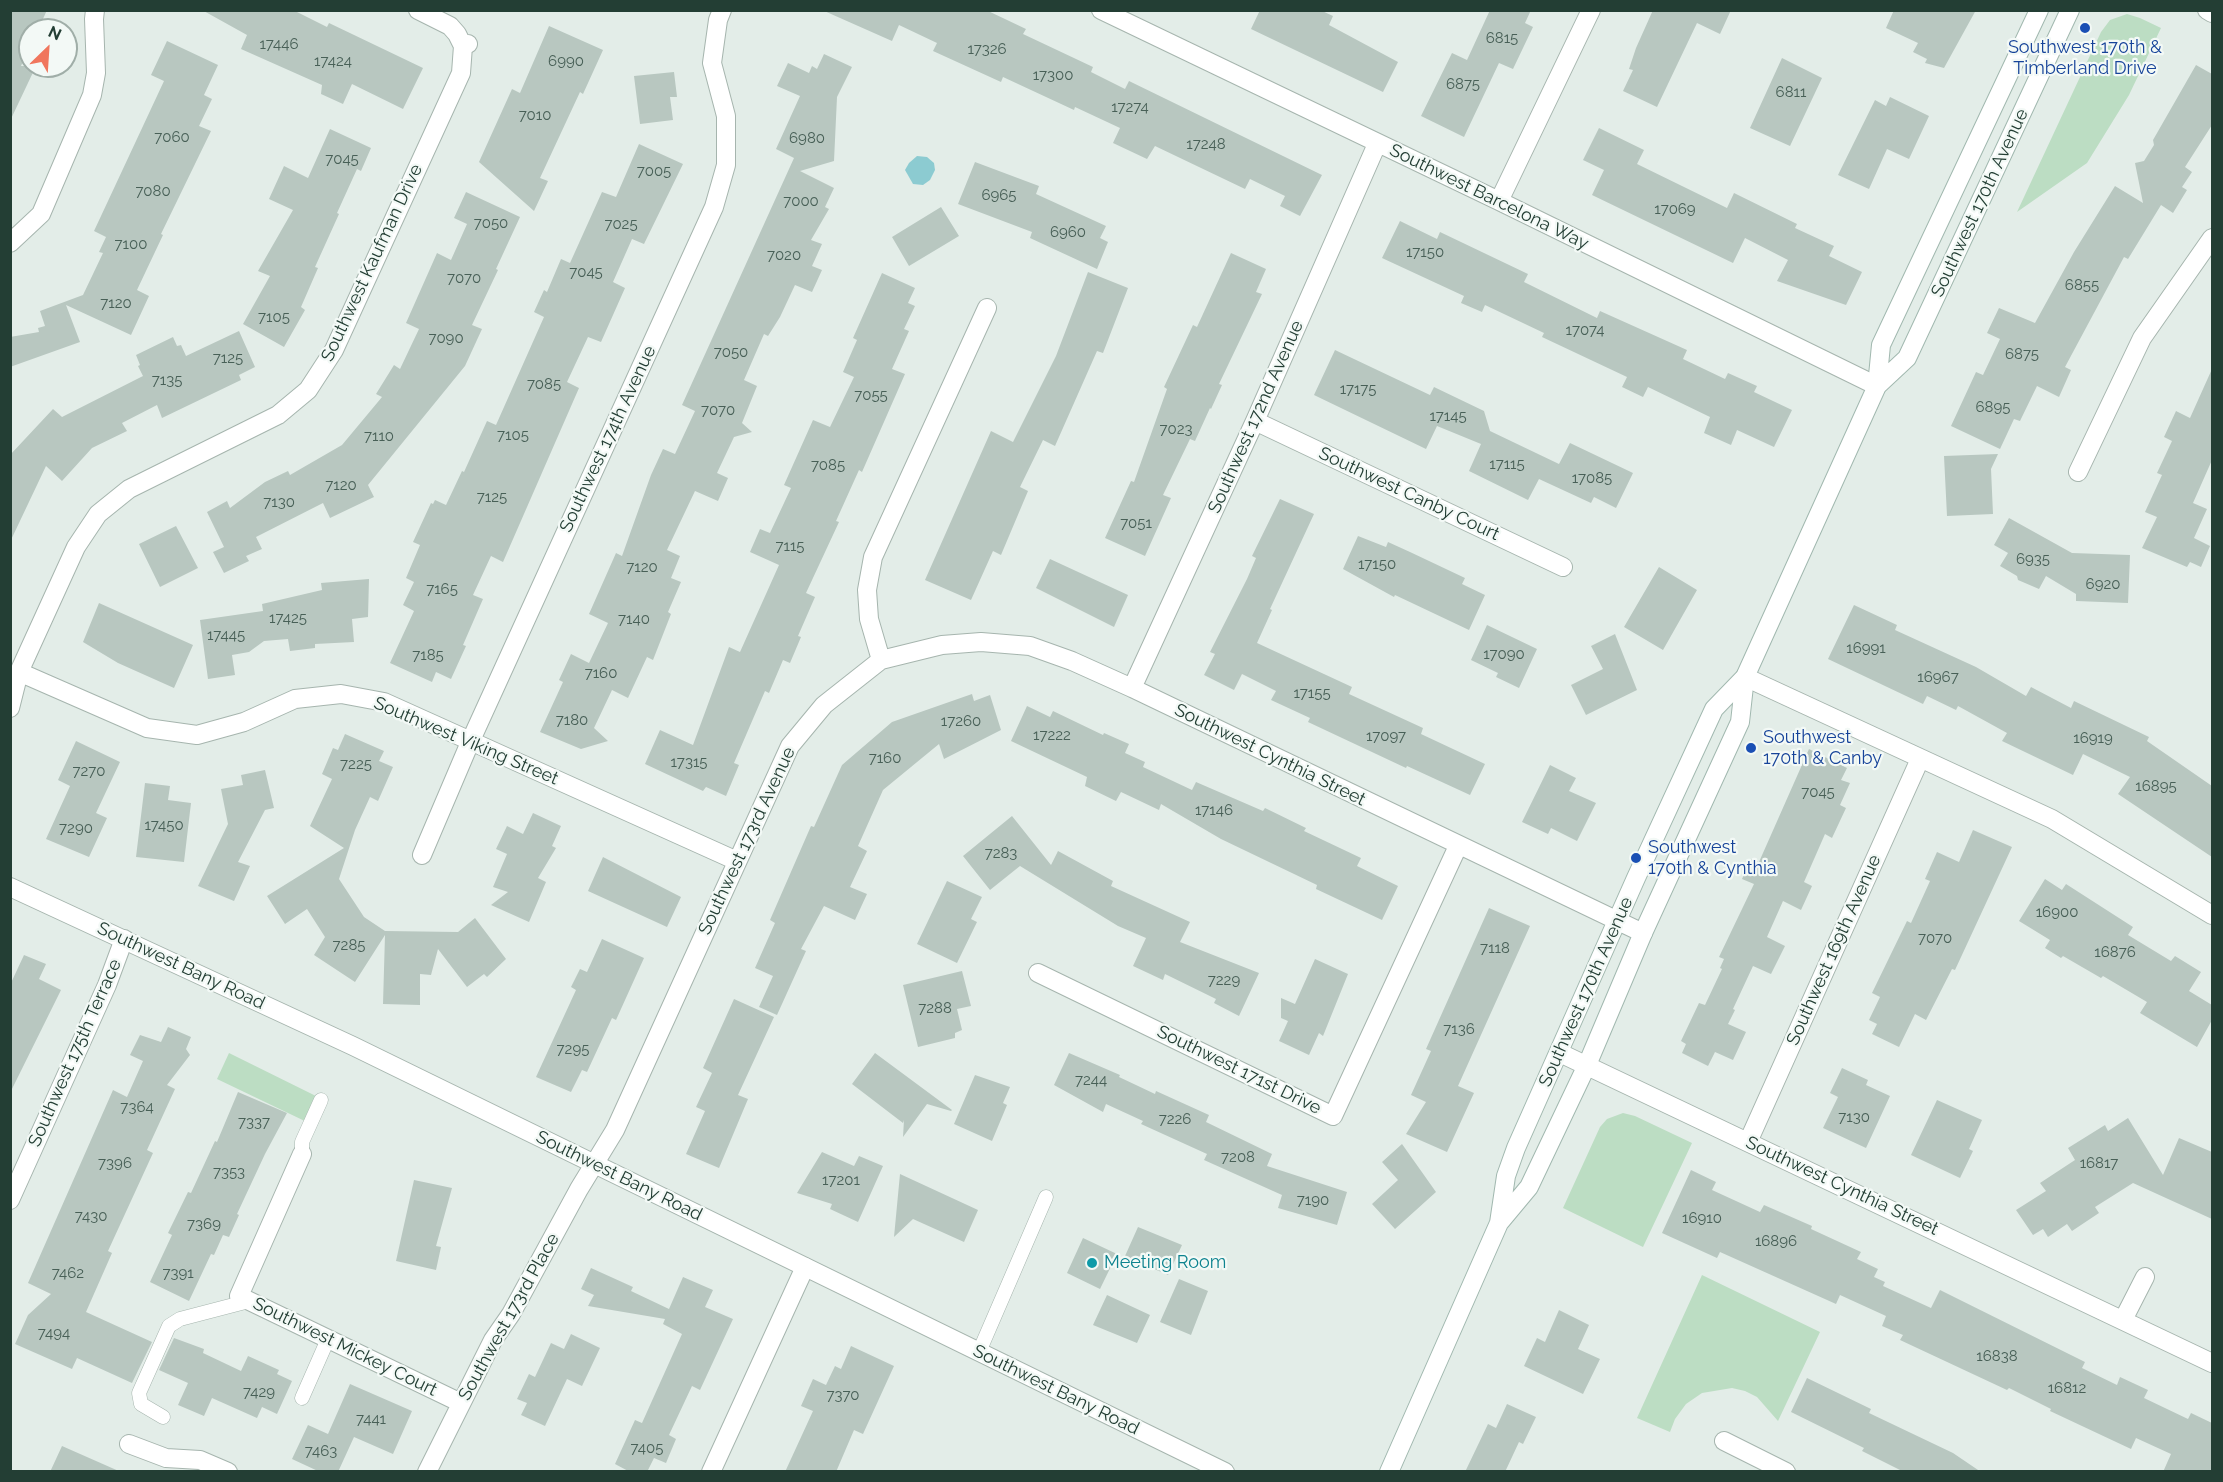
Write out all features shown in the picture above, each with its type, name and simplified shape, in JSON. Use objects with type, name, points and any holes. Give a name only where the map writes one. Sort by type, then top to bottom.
[{"type":"street","points":[[10,243],[41,214],[92,95],[96,73],[95,10]]},
{"type":"street","name":"Southwest Kaufman Drive","points":[[10,708],[19,672],[76,547],[98,514],[129,489],[278,415],[308,390],[334,350],[461,73],[465,45],[450,26],[418,10]]},
{"type":"street","name":"Southwest 174th Avenue","points":[[422,855],[471,740],[714,207],[726,165],[726,116],[712,63],[718,20],[722,10]]},
{"type":"street","name":"Southwest Barcelona Way","points":[[1101,10],[1877,386]]},
{"type":"street","points":[[1499,201],[1591,10]]},
{"type":"street","name":"Southwest 170th Avenue","points":[[1499,1223],[1529,1187],[1587,1065],[1643,933],[1740,722],[1745,677],[1877,386],[1881,345],[2038,10]]},
{"type":"street","name":"Southwest 170th Avenue","points":[[1877,386],[1907,358],[2070,10]]},
{"type":"street","points":[[2207,10],[2212,13]]},
{"type":"street","name":"Southwest 172nd Avenue","points":[[1132,688],[1255,421],[1377,144]]},
{"type":"street","points":[[2078,472],[2142,338],[2212,238]]},
{"type":"street","points":[[881,660],[869,619],[867,590],[873,556],[987,308]]},
{"type":"street","name":"Southwest Canby Court","points":[[1255,421],[1563,567]]},
{"type":"street","name":"Southwest Cynthia Street","points":[[881,660],[952,644],[981,642],[1030,646],[1132,688],[1643,933]]},
{"type":"street","name":"Southwest 173rd Avenue","points":[[596,1164],[615,1130],[790,746],[824,705],[881,660]]},
{"type":"street","name":"Southwest Viking Street","points":[[19,672],[147,728],[197,735],[244,722],[295,699],[341,694],[384,702],[737,861]]},
{"type":"street","points":[[1745,677],[2052,819],[2212,915]]},
{"type":"street","name":"Southwest 170th Avenue","points":[[1389,1472],[1499,1223],[1506,1176],[1516,1149],[1714,709],[1745,677]]},
{"type":"street","name":"Southwest 169th Avenue","points":[[1748,1142],[1920,759]]},
{"type":"street","name":"Southwest 171st Drive","points":[[1038,973],[1333,1116],[1458,846]]},
{"type":"street","name":"Southwest Bany Road","points":[[10,887],[353,1046],[1225,1472]]},
{"type":"street","name":"Southwest 175th Terrace","points":[[10,1200],[107,985],[124,939]]},
{"type":"street","name":"Southwest Cynthia Street","points":[[1560,1053],[2212,1363]]},
{"type":"street","name":"Southwest Mickey Court","points":[[302,1154],[239,1296],[461,1402]]},
{"type":"street","name":"Southwest 173rd Place","points":[[427,1472],[494,1340],[511,1314],[579,1189],[596,1164]]},
{"type":"street","points":[[711,1472],[805,1267]]},
{"type":"street","points":[[2123,1320],[2145,1277]]},
{"type":"street","points":[[1724,1441],[1786,1472]]},
{"type":"street","points":[[129,1444],[166,1458],[200,1460],[228,1472]]},
{"type":"lane","points":[[302,1154],[302,1142],[321,1100]]},
{"type":"lane","points":[[979,1352],[1046,1197]]},
{"type":"lane","points":[[163,1417],[141,1404],[139,1393],[169,1326],[180,1319],[249,1301]]},
{"type":"lane","points":[[302,1398],[328,1339]]},
{"type":"green space","points":[[2127,14],[2161,28],[2129,95],[2087,163],[2017,212],[2101,32],[2110,20]]},
{"type":"green space","points":[[229,1053],[322,1099],[311,1124],[217,1079]]},
{"type":"green space","points":[[1623,1113],[1635,1116],[1692,1143],[1643,1247],[1563,1208],[1600,1127],[1607,1119]]},
{"type":"green space","points":[[1702,1275],[1820,1332],[1778,1421],[1757,1397],[1732,1388],[1702,1393],[1686,1404],[1675,1419],[1670,1432],[1637,1418]]},
{"type":"water","points":[[917,156],[927,157],[934,163],[935,170],[930,180],[923,185],[913,184],[905,170]]},
{"type":"building","points":[[10,10],[47,10],[43,18],[18,18],[18,78],[30,78],[10,121]]},
{"type":"building","points":[[202,10],[293,10],[327,27],[329,23],[423,68],[403,109],[352,84],[343,104],[321,94],[322,85],[241,49],[247,35]]},
{"type":"building","points":[[822,10],[986,10],[1026,29],[1023,34],[1093,67],[1091,72],[1125,89],[1129,81],[1322,175],[1300,216],[1280,206],[1285,196],[1250,179],[1245,189],[1155,146],[1147,159],[1113,143],[1120,128],[1075,107],[1074,110],[1003,77],[1001,82],[933,51],[937,43],[899,25],[892,41]]},
{"type":"building","points":[[1260,10],[1320,10],[1333,16],[1329,25],[1398,62],[1383,92],[1251,29]]},
{"type":"building","points":[[1490,10],[1531,10],[1525,23],[1533,27],[1513,69],[1499,63],[1464,137],[1421,116],[1452,53],[1467,60]]},
{"type":"building","points":[[1653,10],[1731,10],[1720,34],[1697,23],[1657,107],[1623,91],[1633,70],[1629,69],[1636,48]]},
{"type":"building","points":[[1894,10],[1976,10],[1944,68],[1925,63],[1927,59],[1913,52],[1918,43],[1886,28]]},
{"type":"building","points":[[549,26],[603,50],[583,94],[580,92],[540,178],[548,181],[534,211],[479,162],[512,89],[520,93]]},
{"type":"building","points":[[167,41],[218,65],[204,95],[212,99],[199,126],[211,131],[161,234],[163,235],[137,290],[149,296],[131,335],[66,305],[80,342],[10,367],[10,337],[39,332],[38,328],[45,326],[40,311],[83,295],[103,253],[99,252],[106,237],[94,231],[164,81],[151,75]]},
{"type":"building","points":[[824,54],[852,67],[837,97],[834,161],[800,171],[834,188],[825,207],[829,209],[811,240],[822,244],[812,266],[822,270],[812,292],[795,285],[768,336],[764,334],[744,380],[757,386],[742,423],[752,432],[734,437],[717,473],[728,478],[718,501],[695,491],[667,550],[680,556],[671,578],[681,582],[668,612],[671,614],[653,660],[647,657],[628,698],[612,690],[594,728],[608,741],[581,749],[540,732],[563,682],[559,680],[571,654],[589,663],[608,623],[589,614],[616,553],[622,556],[651,475],[663,449],[675,454],[695,411],[682,405],[794,158],[776,149],[800,96],[777,86],[788,63],[809,73],[812,66],[817,69]]},
{"type":"building","points":[[1782,58],[1822,78],[1790,146],[1750,128]]},
{"type":"building","points":[[2196,65],[2212,74],[2212,125],[2185,167],[2192,172],[2182,187],[2187,190],[2173,213],[2161,205],[2128,259],[2124,257],[2065,367],[2071,370],[2059,397],[2037,386],[2020,421],[2014,419],[2000,449],[1951,426],[1976,372],[1983,375],[2000,339],[1987,333],[1999,308],[2035,323],[2074,252],[2115,186],[2143,203],[2135,163],[2144,161],[2154,145],[2153,140]]},
{"type":"building","points":[[674,72],[677,97],[670,97],[673,120],[640,124],[634,76]]},
{"type":"building","points":[[1890,97],[1929,116],[1909,159],[1887,149],[1869,189],[1838,175],[1875,100],[1886,106]]},
{"type":"building","points":[[1599,128],[1644,150],[1637,164],[1727,208],[1734,193],[1797,224],[1795,228],[1834,246],[1829,256],[1862,272],[1846,305],[1777,281],[1788,260],[1745,238],[1733,263],[1592,195],[1604,170],[1583,160]]},
{"type":"building","points":[[330,129],[371,148],[361,171],[357,169],[337,213],[339,214],[315,267],[318,268],[301,307],[305,310],[284,347],[243,324],[270,276],[258,271],[293,210],[269,199],[284,166],[308,178]]},
{"type":"building","points":[[639,144],[683,164],[644,244],[632,239],[613,282],[625,288],[601,342],[588,337],[567,382],[579,388],[503,562],[491,556],[473,595],[483,599],[451,679],[436,672],[432,682],[390,663],[414,611],[403,605],[414,582],[406,578],[420,545],[413,542],[431,503],[433,504],[435,500],[446,505],[487,421],[496,425],[544,317],[534,312],[544,290],[547,292],[561,259],[570,263],[602,192],[616,197]]},
{"type":"building","points":[[975,162],[1039,186],[1036,194],[1106,226],[1100,238],[1108,242],[1097,269],[1030,238],[1032,232],[958,204]]},
{"type":"building","points":[[466,192],[520,217],[472,325],[482,329],[465,366],[368,485],[374,497],[330,518],[323,503],[256,537],[262,549],[246,556],[249,561],[224,573],[213,552],[224,547],[207,512],[227,501],[230,508],[265,482],[288,471],[290,475],[342,445],[382,397],[376,394],[394,365],[400,369],[419,329],[406,323],[437,253],[451,260],[467,224],[454,218]]},
{"type":"building","points":[[941,207],[959,236],[909,266],[892,237]]},
{"type":"building","points":[[1400,221],[1437,239],[1440,232],[1528,274],[1524,282],[1597,318],[1600,311],[1687,350],[1683,359],[1725,379],[1728,373],[1757,386],[1754,392],[1792,410],[1774,447],[1737,430],[1731,445],[1704,433],[1710,417],[1648,387],[1643,397],[1622,387],[1627,377],[1542,337],[1544,333],[1485,305],[1482,312],[1461,303],[1464,296],[1382,258]]},
{"type":"building","points":[[1231,253],[1266,269],[1256,292],[1262,294],[1219,384],[1222,385],[1211,409],[1195,441],[1190,439],[1163,495],[1171,498],[1145,556],[1105,538],[1131,481],[1134,482],[1167,389],[1164,387],[1193,325],[1197,327]]},
{"type":"building","points":[[1088,272],[1128,288],[1103,353],[1097,351],[1055,446],[1043,440],[1020,487],[1028,491],[1001,555],[993,551],[971,600],[925,580],[991,431],[1013,442],[1056,356]]},
{"type":"building","points":[[882,273],[915,288],[908,303],[915,306],[904,329],[909,331],[892,369],[905,374],[862,472],[859,470],[836,521],[839,522],[806,593],[815,597],[798,636],[801,637],[790,663],[783,660],[769,693],[765,691],[734,763],[739,765],[726,796],[706,787],[703,791],[645,764],[660,730],[693,745],[729,647],[740,652],[779,565],[750,552],[760,529],[770,533],[791,488],[784,485],[813,420],[830,427],[854,377],[843,372],[857,340],[853,338]]},
{"type":"building","points":[[239,331],[255,367],[239,375],[241,380],[162,418],[157,405],[122,423],[127,431],[92,448],[62,481],[46,466],[10,542],[10,455],[53,409],[62,417],[143,376],[136,355],[173,337],[177,346],[181,345],[186,356]]},
{"type":"building","points":[[1335,350],[1430,395],[1434,387],[1484,411],[1490,431],[1559,464],[1570,443],[1633,473],[1616,508],[1594,497],[1591,503],[1539,479],[1528,500],[1469,471],[1481,444],[1437,426],[1426,449],[1314,395]]},
{"type":"building","points":[[2212,369],[2212,460],[2193,503],[2207,509],[2194,538],[2210,546],[2201,567],[2190,562],[2187,567],[2142,548],[2157,517],[2145,512],[2162,475],[2157,473],[2172,441],[2164,437],[2176,411],[2190,418]]},
{"type":"building","points":[[1998,454],[1991,469],[1993,514],[1947,516],[1944,456]]},
{"type":"building","points":[[1280,499],[1314,514],[1270,609],[1272,610],[1257,643],[1352,687],[1349,694],[1423,728],[1421,734],[1485,764],[1470,795],[1308,722],[1310,718],[1271,700],[1276,691],[1242,674],[1234,690],[1204,675],[1215,654],[1210,652],[1247,579],[1256,558],[1252,556]]},
{"type":"building","points":[[2009,518],[2072,553],[2130,555],[2128,603],[2076,601],[2076,594],[2046,576],[2039,589],[2018,580],[2017,576],[2000,566],[2008,553],[1994,545]]},
{"type":"building","points":[[176,526],[198,568],[160,587],[139,544]]},
{"type":"building","points":[[1358,536],[1386,547],[1388,542],[1465,578],[1462,584],[1485,595],[1469,630],[1395,595],[1394,597],[1343,569]]},
{"type":"building","points":[[1050,559],[1128,595],[1114,627],[1036,588]]},
{"type":"building","points":[[1659,567],[1697,590],[1663,650],[1624,627]]},
{"type":"building","points":[[369,579],[368,617],[352,619],[354,642],[315,644],[315,648],[290,651],[288,639],[264,641],[249,652],[232,655],[235,675],[208,679],[200,620],[263,611],[262,604],[322,590],[321,583]]},
{"type":"building","points":[[99,603],[193,645],[174,688],[118,663],[83,642]]},
{"type":"building","points":[[1854,605],[1897,625],[1895,630],[1976,667],[2026,696],[2031,687],[2071,708],[2074,701],[2149,737],[2147,741],[2212,786],[2212,857],[2118,794],[2130,777],[2083,754],[2073,775],[2002,741],[2007,733],[1958,706],[1956,710],[1927,696],[1923,704],[1828,659]]},
{"type":"building","points":[[1487,625],[1537,649],[1519,688],[1496,677],[1498,673],[1471,660]]},
{"type":"building","points":[[1615,634],[1637,690],[1586,715],[1571,685],[1603,669],[1591,646]]},
{"type":"building","points":[[972,694],[974,701],[990,695],[1001,730],[944,759],[939,744],[883,790],[858,846],[867,851],[850,887],[867,894],[855,920],[824,906],[801,949],[806,951],[777,1015],[759,1007],[773,976],[755,968],[775,923],[770,920],[811,826],[814,827],[842,765],[892,722]]},
{"type":"building","points":[[1027,706],[1050,717],[1053,711],[1103,735],[1104,733],[1129,744],[1125,753],[1145,762],[1143,767],[1192,790],[1196,782],[1263,811],[1265,808],[1306,828],[1304,831],[1361,858],[1357,866],[1398,886],[1382,920],[1316,889],[1317,885],[1221,839],[1161,804],[1159,810],[1121,792],[1116,801],[1085,786],[1087,777],[1011,741]]},
{"type":"building","points":[[345,734],[384,751],[379,761],[393,767],[378,801],[370,797],[355,830],[339,879],[364,917],[385,931],[458,932],[475,918],[506,959],[487,977],[484,974],[467,987],[438,949],[431,975],[420,974],[420,1005],[383,1004],[385,935],[355,982],[314,955],[325,937],[307,909],[285,924],[267,896],[344,848],[310,826],[332,779],[322,774],[333,748],[338,750]]},
{"type":"building","points":[[76,741],[120,762],[96,813],[107,818],[89,857],[46,839],[70,786],[58,780]]},
{"type":"building","points":[[1809,749],[1847,768],[1841,780],[1850,783],[1840,805],[1846,808],[1832,838],[1825,834],[1804,882],[1812,886],[1801,910],[1783,901],[1767,937],[1785,946],[1771,974],[1753,966],[1733,1009],[1735,1010],[1728,1024],[1746,1032],[1733,1060],[1715,1052],[1708,1066],[1682,1053],[1686,1044],[1681,1041],[1699,1003],[1705,1005],[1722,969],[1720,968],[1724,959],[1719,957],[1754,884],[1742,879],[1751,859],[1759,862]]},
{"type":"building","points":[[1550,765],[1576,778],[1569,791],[1596,803],[1577,841],[1551,828],[1548,834],[1522,822]]},
{"type":"building","points":[[265,770],[274,808],[265,810],[238,862],[250,866],[234,901],[198,886],[228,824],[221,789],[243,785],[241,775]]},
{"type":"building","points":[[145,783],[170,786],[168,800],[191,803],[184,862],[136,857]]},
{"type":"building","points":[[533,813],[561,826],[552,846],[556,848],[538,878],[546,882],[529,922],[491,905],[508,892],[493,887],[507,854],[496,849],[507,826],[523,834]]},
{"type":"building","points":[[1012,816],[1051,865],[1058,851],[1113,881],[1111,886],[1190,922],[1180,942],[1259,973],[1239,1016],[1214,1003],[1216,999],[1165,974],[1163,980],[1133,966],[1146,938],[1118,926],[1020,866],[990,890],[963,856]]},
{"type":"building","points":[[1973,830],[2012,847],[1955,970],[1952,969],[1926,1020],[1915,1014],[1899,1047],[1872,1034],[1877,1024],[1869,1020],[1880,997],[1872,993],[1907,921],[1911,923],[1930,881],[1925,879],[1937,852],[1959,862]]},
{"type":"building","points":[[603,857],[681,897],[667,927],[588,891]]},
{"type":"building","points":[[2045,879],[2062,890],[2066,884],[2133,927],[2128,935],[2171,961],[2175,956],[2201,972],[2189,991],[2212,1005],[2212,1020],[2197,1047],[2140,1013],[2147,1002],[2103,976],[2101,978],[2045,948],[2050,940],[2019,921]]},
{"type":"building","points":[[947,881],[982,897],[971,919],[977,922],[957,963],[917,944]]},
{"type":"building","points":[[1489,908],[1530,926],[1458,1086],[1474,1093],[1447,1152],[1406,1134],[1426,1102],[1411,1095],[1431,1051],[1426,1049]]},
{"type":"building","points":[[602,939],[644,958],[616,1020],[612,1018],[587,1072],[582,1070],[571,1092],[536,1077],[576,990],[571,987],[580,969],[587,972]]},
{"type":"building","points":[[24,955],[46,964],[39,979],[61,990],[10,1093],[10,985]]},
{"type":"building","points":[[1315,959],[1348,974],[1323,1036],[1319,1033],[1309,1055],[1279,1041],[1288,1021],[1281,1018],[1281,998],[1295,1004]]},
{"type":"building","points":[[962,971],[971,1006],[957,1009],[962,1030],[955,1033],[955,1038],[918,1047],[903,985]]},
{"type":"building","points":[[734,999],[774,1017],[738,1095],[748,1099],[719,1168],[686,1154],[705,1111],[696,1107],[712,1073],[703,1068]]},
{"type":"building","points":[[168,1027],[191,1037],[186,1049],[190,1055],[167,1085],[175,1089],[147,1150],[153,1153],[108,1251],[112,1253],[86,1312],[152,1342],[132,1383],[77,1358],[72,1369],[15,1344],[28,1315],[51,1294],[28,1283],[113,1090],[127,1097],[143,1061],[130,1055],[140,1035],[161,1042]]},
{"type":"building","points":[[875,1053],[952,1110],[927,1104],[903,1137],[904,1120],[903,1123],[852,1084]]},
{"type":"building","points":[[1069,1053],[1120,1075],[1119,1077],[1155,1094],[1156,1091],[1209,1115],[1206,1122],[1272,1154],[1267,1166],[1347,1192],[1337,1225],[1278,1208],[1282,1195],[1204,1160],[1207,1154],[1141,1124],[1143,1121],[1106,1104],[1103,1112],[1054,1085]]},
{"type":"building","points":[[1842,1068],[1868,1080],[1866,1085],[1890,1096],[1866,1148],[1823,1128],[1838,1097],[1830,1093]]},
{"type":"building","points":[[975,1075],[1010,1087],[1003,1103],[1007,1105],[992,1141],[954,1124]]},
{"type":"building","points":[[238,1092],[287,1113],[265,1154],[237,1214],[239,1215],[229,1237],[223,1235],[214,1255],[211,1254],[189,1301],[150,1282],[172,1235],[168,1233],[188,1192],[191,1193],[215,1141],[217,1142]]},
{"type":"building","points":[[1937,1100],[1982,1120],[1969,1149],[1973,1151],[1960,1178],[1911,1155]]},
{"type":"building","points":[[2128,1118],[2163,1175],[2179,1138],[2212,1152],[2212,1219],[2133,1183],[2095,1207],[2099,1213],[2072,1231],[2067,1224],[2048,1237],[2043,1229],[2033,1235],[2016,1210],[2046,1191],[2040,1183],[2075,1160],[2068,1148],[2105,1125],[2108,1131]]},
{"type":"building","points":[[1402,1144],[1436,1192],[1395,1229],[1372,1204],[1398,1180],[1382,1162]]},
{"type":"building","points":[[822,1152],[854,1166],[859,1156],[883,1166],[858,1222],[830,1209],[832,1204],[797,1193]]},
{"type":"building","points":[[1691,1170],[1716,1182],[1712,1190],[1760,1212],[1764,1205],[1812,1226],[1811,1229],[1861,1252],[1857,1259],[1878,1269],[1874,1277],[1885,1282],[1883,1286],[1931,1308],[1940,1290],[2085,1362],[2082,1368],[2117,1385],[2120,1377],[2148,1390],[2144,1398],[2188,1419],[2191,1413],[2212,1423],[2212,1472],[2163,1472],[2171,1454],[2136,1438],[2131,1449],[2050,1411],[2051,1409],[2009,1388],[2007,1390],[1900,1340],[1903,1335],[1882,1326],[1886,1316],[1840,1295],[1836,1304],[1720,1252],[1717,1258],[1662,1233]]},
{"type":"building","points":[[900,1174],[978,1210],[964,1242],[913,1219],[894,1237]]},
{"type":"building","points":[[414,1180],[452,1188],[436,1246],[441,1247],[436,1270],[396,1261]]},
{"type":"building","points":[[1138,1227],[1182,1245],[1168,1275],[1125,1256]]},
{"type":"building","name":"Meeting Room","points":[[1083,1238],[1117,1254],[1100,1289],[1067,1273]]},
{"type":"building","points":[[591,1268],[633,1287],[631,1291],[669,1309],[683,1277],[713,1290],[705,1307],[733,1319],[700,1390],[692,1386],[669,1435],[676,1439],[666,1463],[654,1458],[647,1472],[630,1472],[615,1464],[635,1420],[642,1423],[682,1334],[663,1324],[665,1319],[588,1306],[594,1295],[581,1289]]},
{"type":"building","points":[[1179,1279],[1208,1291],[1191,1335],[1160,1322]]},
{"type":"building","points":[[1107,1295],[1150,1315],[1137,1343],[1093,1325]]},
{"type":"building","points":[[1559,1310],[1589,1325],[1578,1349],[1600,1359],[1583,1394],[1524,1366],[1537,1338],[1545,1342]]},
{"type":"building","points":[[571,1334],[600,1348],[582,1386],[567,1379],[545,1426],[521,1415],[527,1403],[517,1399],[529,1374],[535,1377],[551,1343],[564,1349]]},
{"type":"building","points":[[174,1338],[204,1349],[203,1353],[241,1371],[248,1356],[279,1370],[277,1374],[292,1381],[277,1414],[262,1407],[257,1418],[212,1398],[204,1416],[178,1405],[188,1383],[159,1370]]},
{"type":"building","points":[[851,1346],[894,1366],[863,1434],[854,1430],[836,1472],[785,1472],[813,1411],[801,1406],[813,1379],[826,1385],[835,1366],[841,1369]]},
{"type":"building","points":[[1807,1378],[1871,1409],[1869,1413],[1953,1453],[1981,1472],[1904,1472],[1862,1451],[1864,1448],[1791,1412]]},
{"type":"building","points":[[350,1384],[412,1411],[393,1454],[354,1437],[338,1472],[320,1472],[292,1459],[308,1425],[328,1434]]},
{"type":"building","points":[[1507,1404],[1536,1417],[1523,1444],[1519,1442],[1505,1472],[1465,1472],[1488,1424],[1496,1428]]},
{"type":"building","points":[[62,1446],[121,1472],[50,1472]]},
{"type":"place","name":"Southwest 170th & Timberland Drive","points":[[2085,28]]},
{"type":"place","name":"Southwest 170th & Canby","points":[[1751,748]]},
{"type":"place","name":"Southwest 170th & Cynthia","points":[[1636,858]]},
{"type":"place","name":"Meeting Room","points":[[1092,1263]]}]
